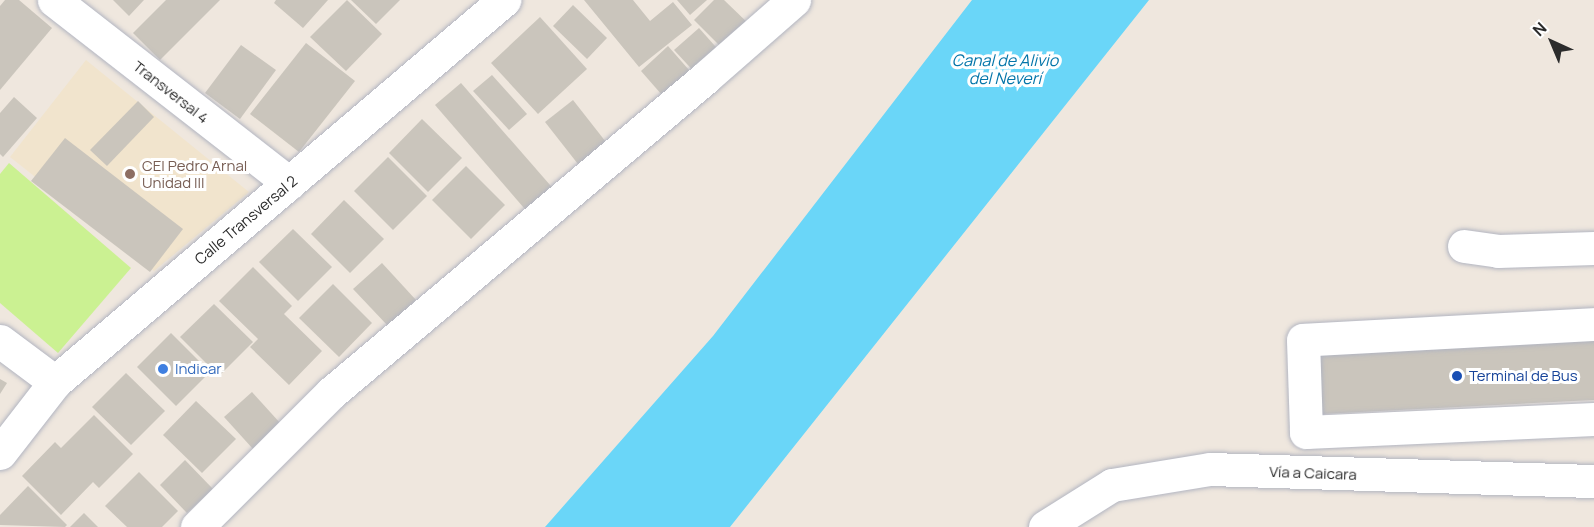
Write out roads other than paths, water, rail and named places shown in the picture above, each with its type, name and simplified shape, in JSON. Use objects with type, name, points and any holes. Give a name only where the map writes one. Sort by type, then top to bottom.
[{"type":"street","name":"Transversal 4","points":[[54,0],[289,183]]},
{"type":"street","points":[[197,527],[331,393],[697,85],[794,0]]},
{"type":"street","name":"Calle Transversal 2","points":[[0,453],[55,382],[289,183],[488,5]]},
{"type":"street","points":[[1464,246],[1498,251],[1594,248]]},
{"type":"street","points":[[1594,324],[1303,340],[1306,432],[1594,419]]},
{"type":"street","points":[[0,341],[55,382]]},
{"type":"street","name":"Vía a Caicara","points":[[1046,527],[1112,485],[1210,469],[1594,481]]},
{"type":"water","name":"Canal de Alivio del Neverí","points":[[972,0],[1149,0],[730,527],[545,527],[713,336]]},
{"type":"place","name":"CEI Pedro Arnal Unidad III","points":[[130,174]]},
{"type":"place","name":"Indicar","points":[[163,369]]},
{"type":"place","name":"Terminal de Bus","points":[[1457,376]]}]
